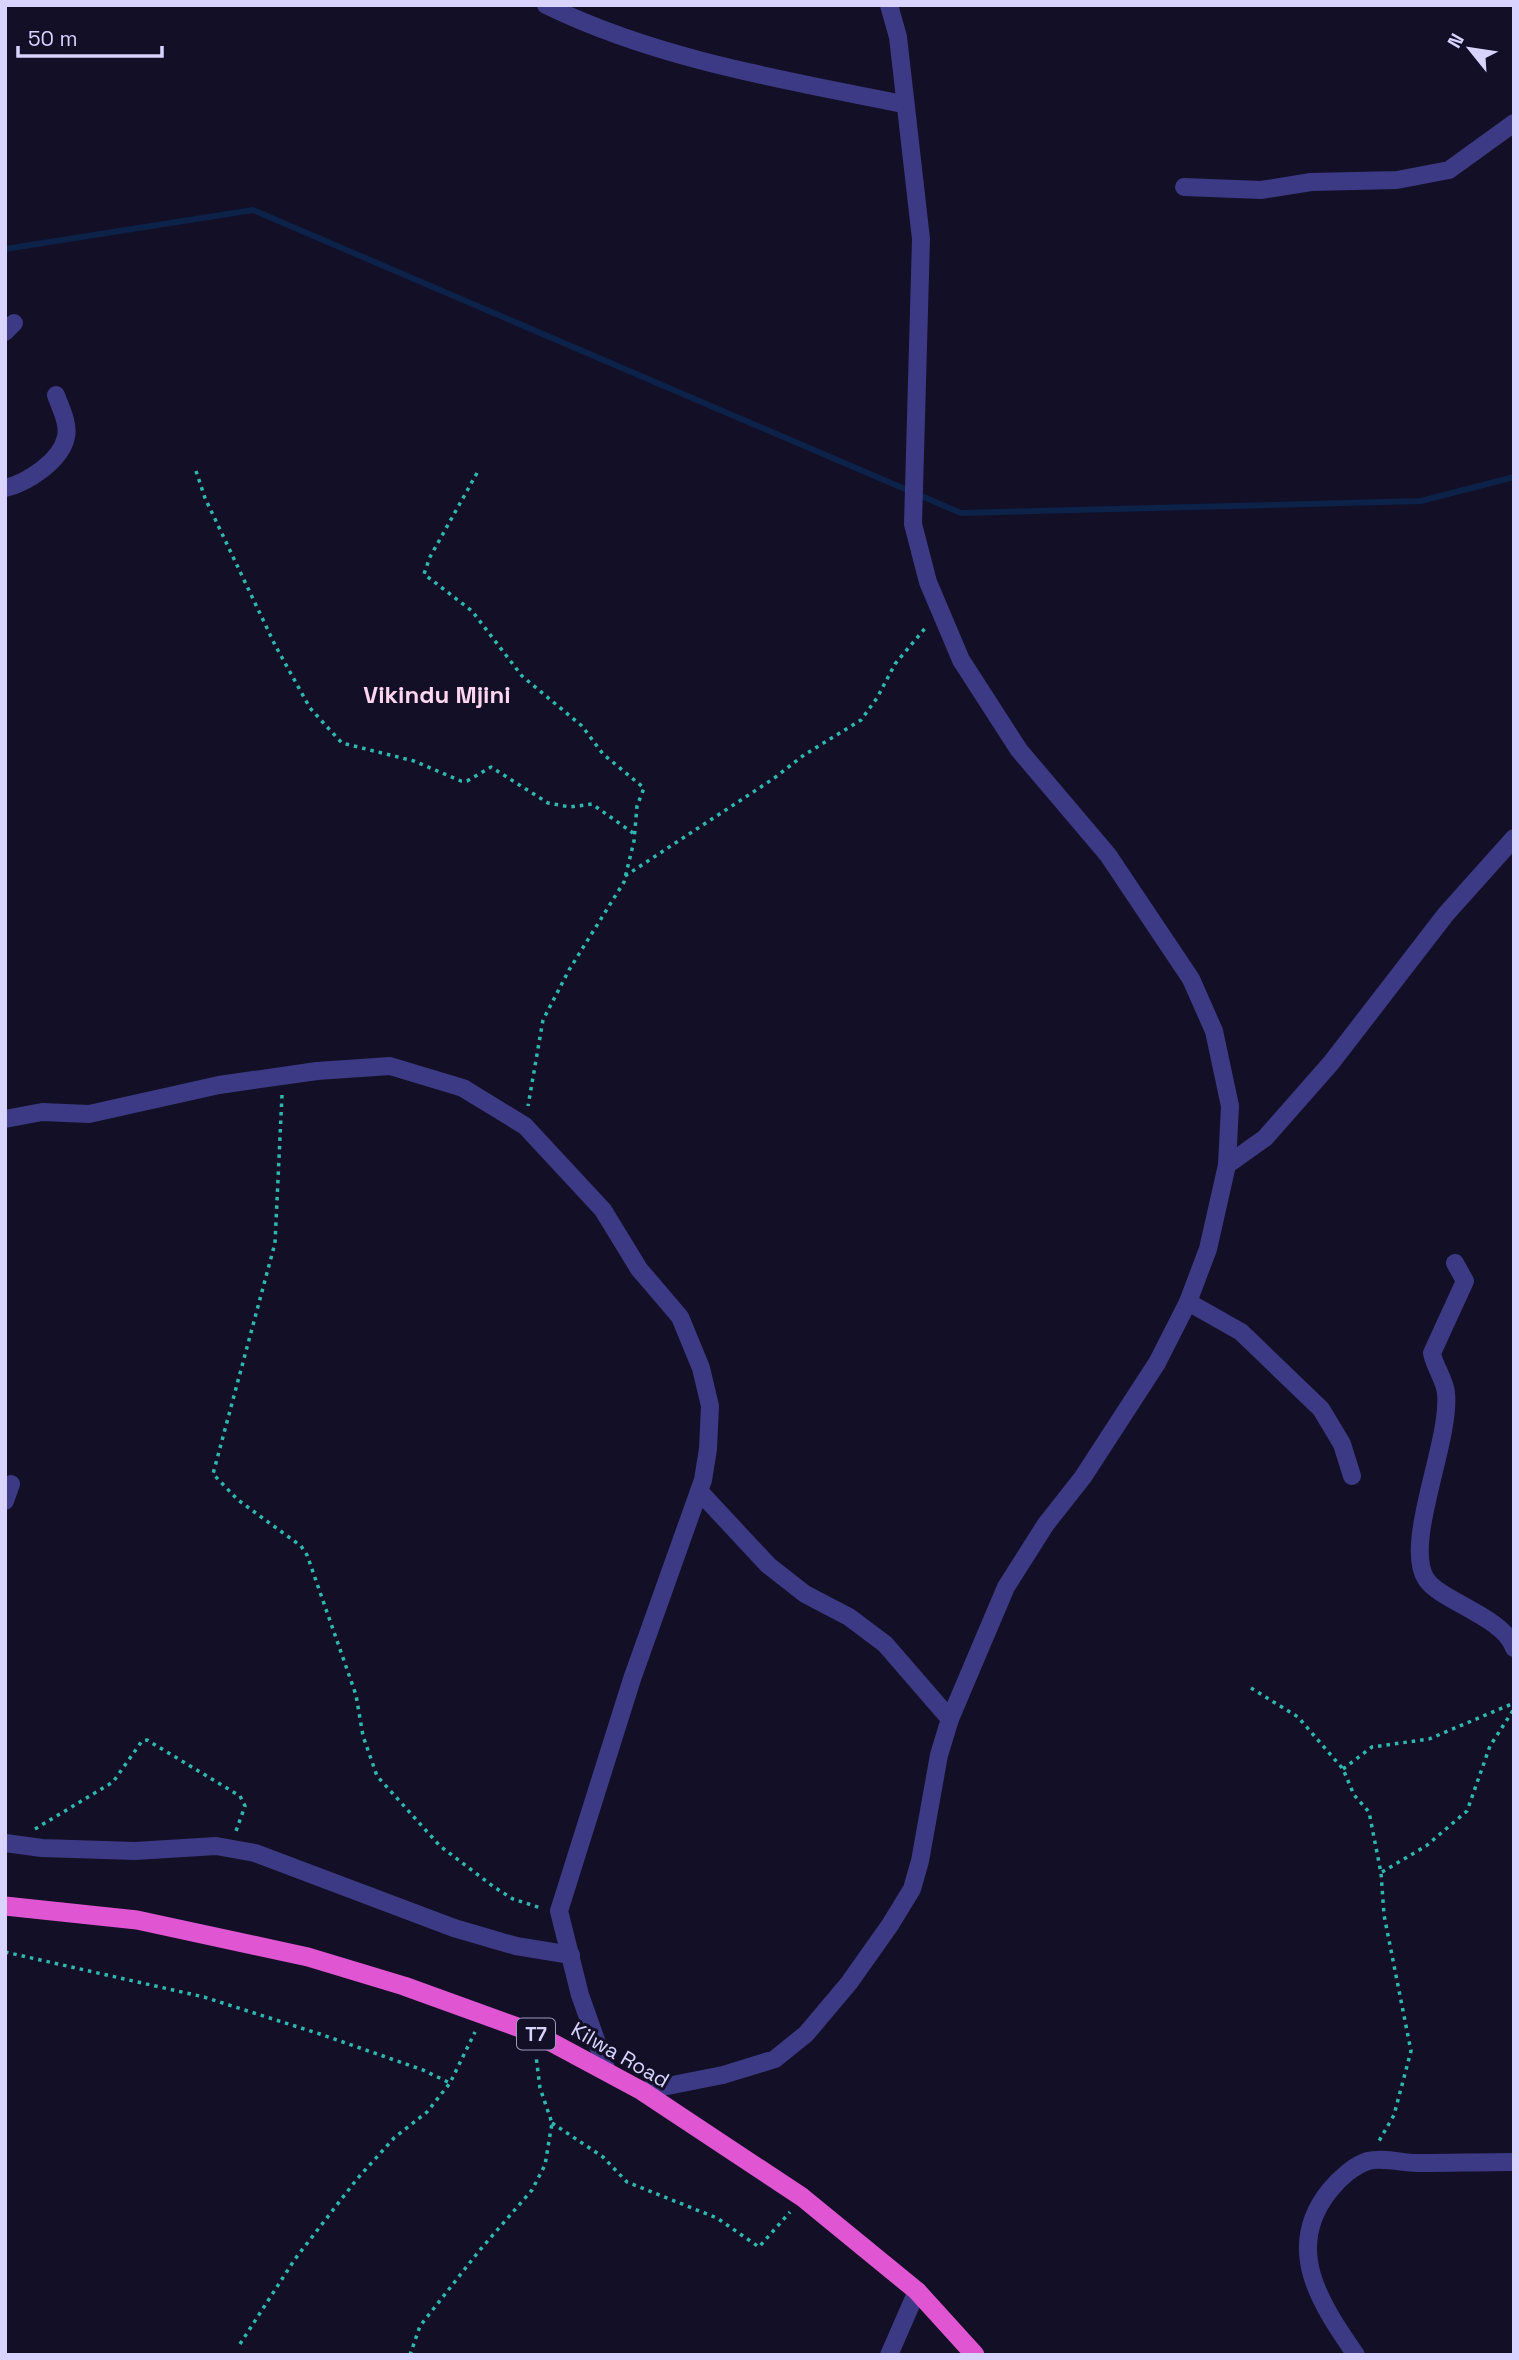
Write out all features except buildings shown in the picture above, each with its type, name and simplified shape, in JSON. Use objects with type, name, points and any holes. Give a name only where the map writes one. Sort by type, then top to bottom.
[{"type":"highway","name":"Kilwa Road","points":[[5,1906],[137,1920],[308,1957],[404,1986],[534,2033],[642,2091],[802,2197],[917,2291],[975,2355]]},
{"type":"street","points":[[546,5],[606,31],[779,82],[903,104]]},
{"type":"street","points":[[642,2091],[723,2075],[775,2059],[806,2034],[849,1983],[912,1889],[920,1861],[939,1755],[950,1719],[1006,1587],[1046,1524],[1083,1477],[1121,1421],[1157,1363],[1188,1302],[1208,1249],[1227,1166],[1230,1106],[1214,1031],[1191,979],[1108,855],[1019,750],[961,660],[928,582],[913,524],[921,239],[903,104],[898,37],[889,5]]},
{"type":"street","points":[[1184,187],[1261,190],[1328,181],[1397,180],[1448,170],[1514,122]]},
{"type":"street","points":[[5,488],[27,480],[63,444],[66,422],[56,395]]},
{"type":"street","points":[[1227,1166],[1265,1138],[1323,1073],[1446,914],[1514,838]]},
{"type":"street","points":[[5,1119],[42,1112],[89,1114],[219,1085],[283,1075],[390,1066],[463,1088],[525,1126],[603,1210],[639,1269],[680,1317],[701,1368],[710,1406],[708,1449],[699,1491],[632,1679],[559,1912],[580,1995],[607,2071]]},
{"type":"street","points":[[1455,1263],[1465,1281],[1432,1353],[1447,1392],[1437,1468],[1424,1518],[1419,1556],[1426,1580],[1490,1622],[1512,1642],[1514,1648]]},
{"type":"street","points":[[1188,1302],[1241,1332],[1321,1409],[1342,1444],[1352,1476]]},
{"type":"street","points":[[699,1491],[768,1566],[805,1594],[849,1617],[886,1644],[950,1719]]},
{"type":"street","points":[[7,1844],[135,1851],[216,1846],[255,1853],[454,1928],[516,1946],[571,1955]]},
{"type":"street","points":[[1356,2355],[1330,2317],[1311,2277],[1309,2225],[1323,2198],[1339,2178],[1368,2161],[1514,2162]]},
{"type":"street","points":[[889,2355],[917,2291]]},
{"type":"path","points":[[196,471],[205,498],[275,645],[310,708],[342,743],[414,761],[461,781],[467,781],[491,767],[548,803],[570,807],[592,804],[633,833]]},
{"type":"path","points":[[477,473],[430,557],[424,574],[472,611],[522,676],[582,726],[603,754],[644,786],[636,806],[634,841],[625,876],[543,1020],[525,1126]]},
{"type":"path","points":[[625,876],[804,755],[861,720],[877,698],[895,664],[940,611]]},
{"type":"path","points":[[283,1075],[275,1243],[213,1474],[239,1500],[301,1546],[307,1555],[356,1695],[363,1736],[377,1776],[440,1846],[494,1887],[513,1899],[559,1912]]},
{"type":"path","points":[[1251,1688],[1298,1717],[1343,1769],[1354,1795],[1369,1812],[1381,1872],[1384,1915],[1411,2051],[1394,2115],[1368,2161]]},
{"type":"path","points":[[1343,1769],[1372,1747],[1429,1739],[1514,1703]]},
{"type":"path","points":[[1381,1872],[1426,1846],[1467,1811],[1490,1746],[1514,1709]]},
{"type":"path","points":[[7,1844],[113,1782],[142,1741],[146,1740],[240,1796],[245,1806],[236,1825],[237,1836],[239,1842],[255,1853]]},
{"type":"path","points":[[5,1952],[204,1997],[320,2034],[422,2070],[450,2083]]},
{"type":"path","points":[[240,2344],[295,2259],[357,2179],[394,2138],[427,2112],[450,2083],[484,2014]]},
{"type":"path","points":[[410,2355],[420,2326],[479,2251],[532,2190],[545,2165],[552,2123],[540,2088],[534,2033]]},
{"type":"path","points":[[552,2123],[603,2157],[627,2182],[717,2218],[758,2247],[802,2197]]},
{"type":"waterway","points":[[5,249],[253,210],[961,513],[1421,501],[1514,477]]},
{"type":"district","name":"Vikindu Mjini","points":[[437,695]]}]
